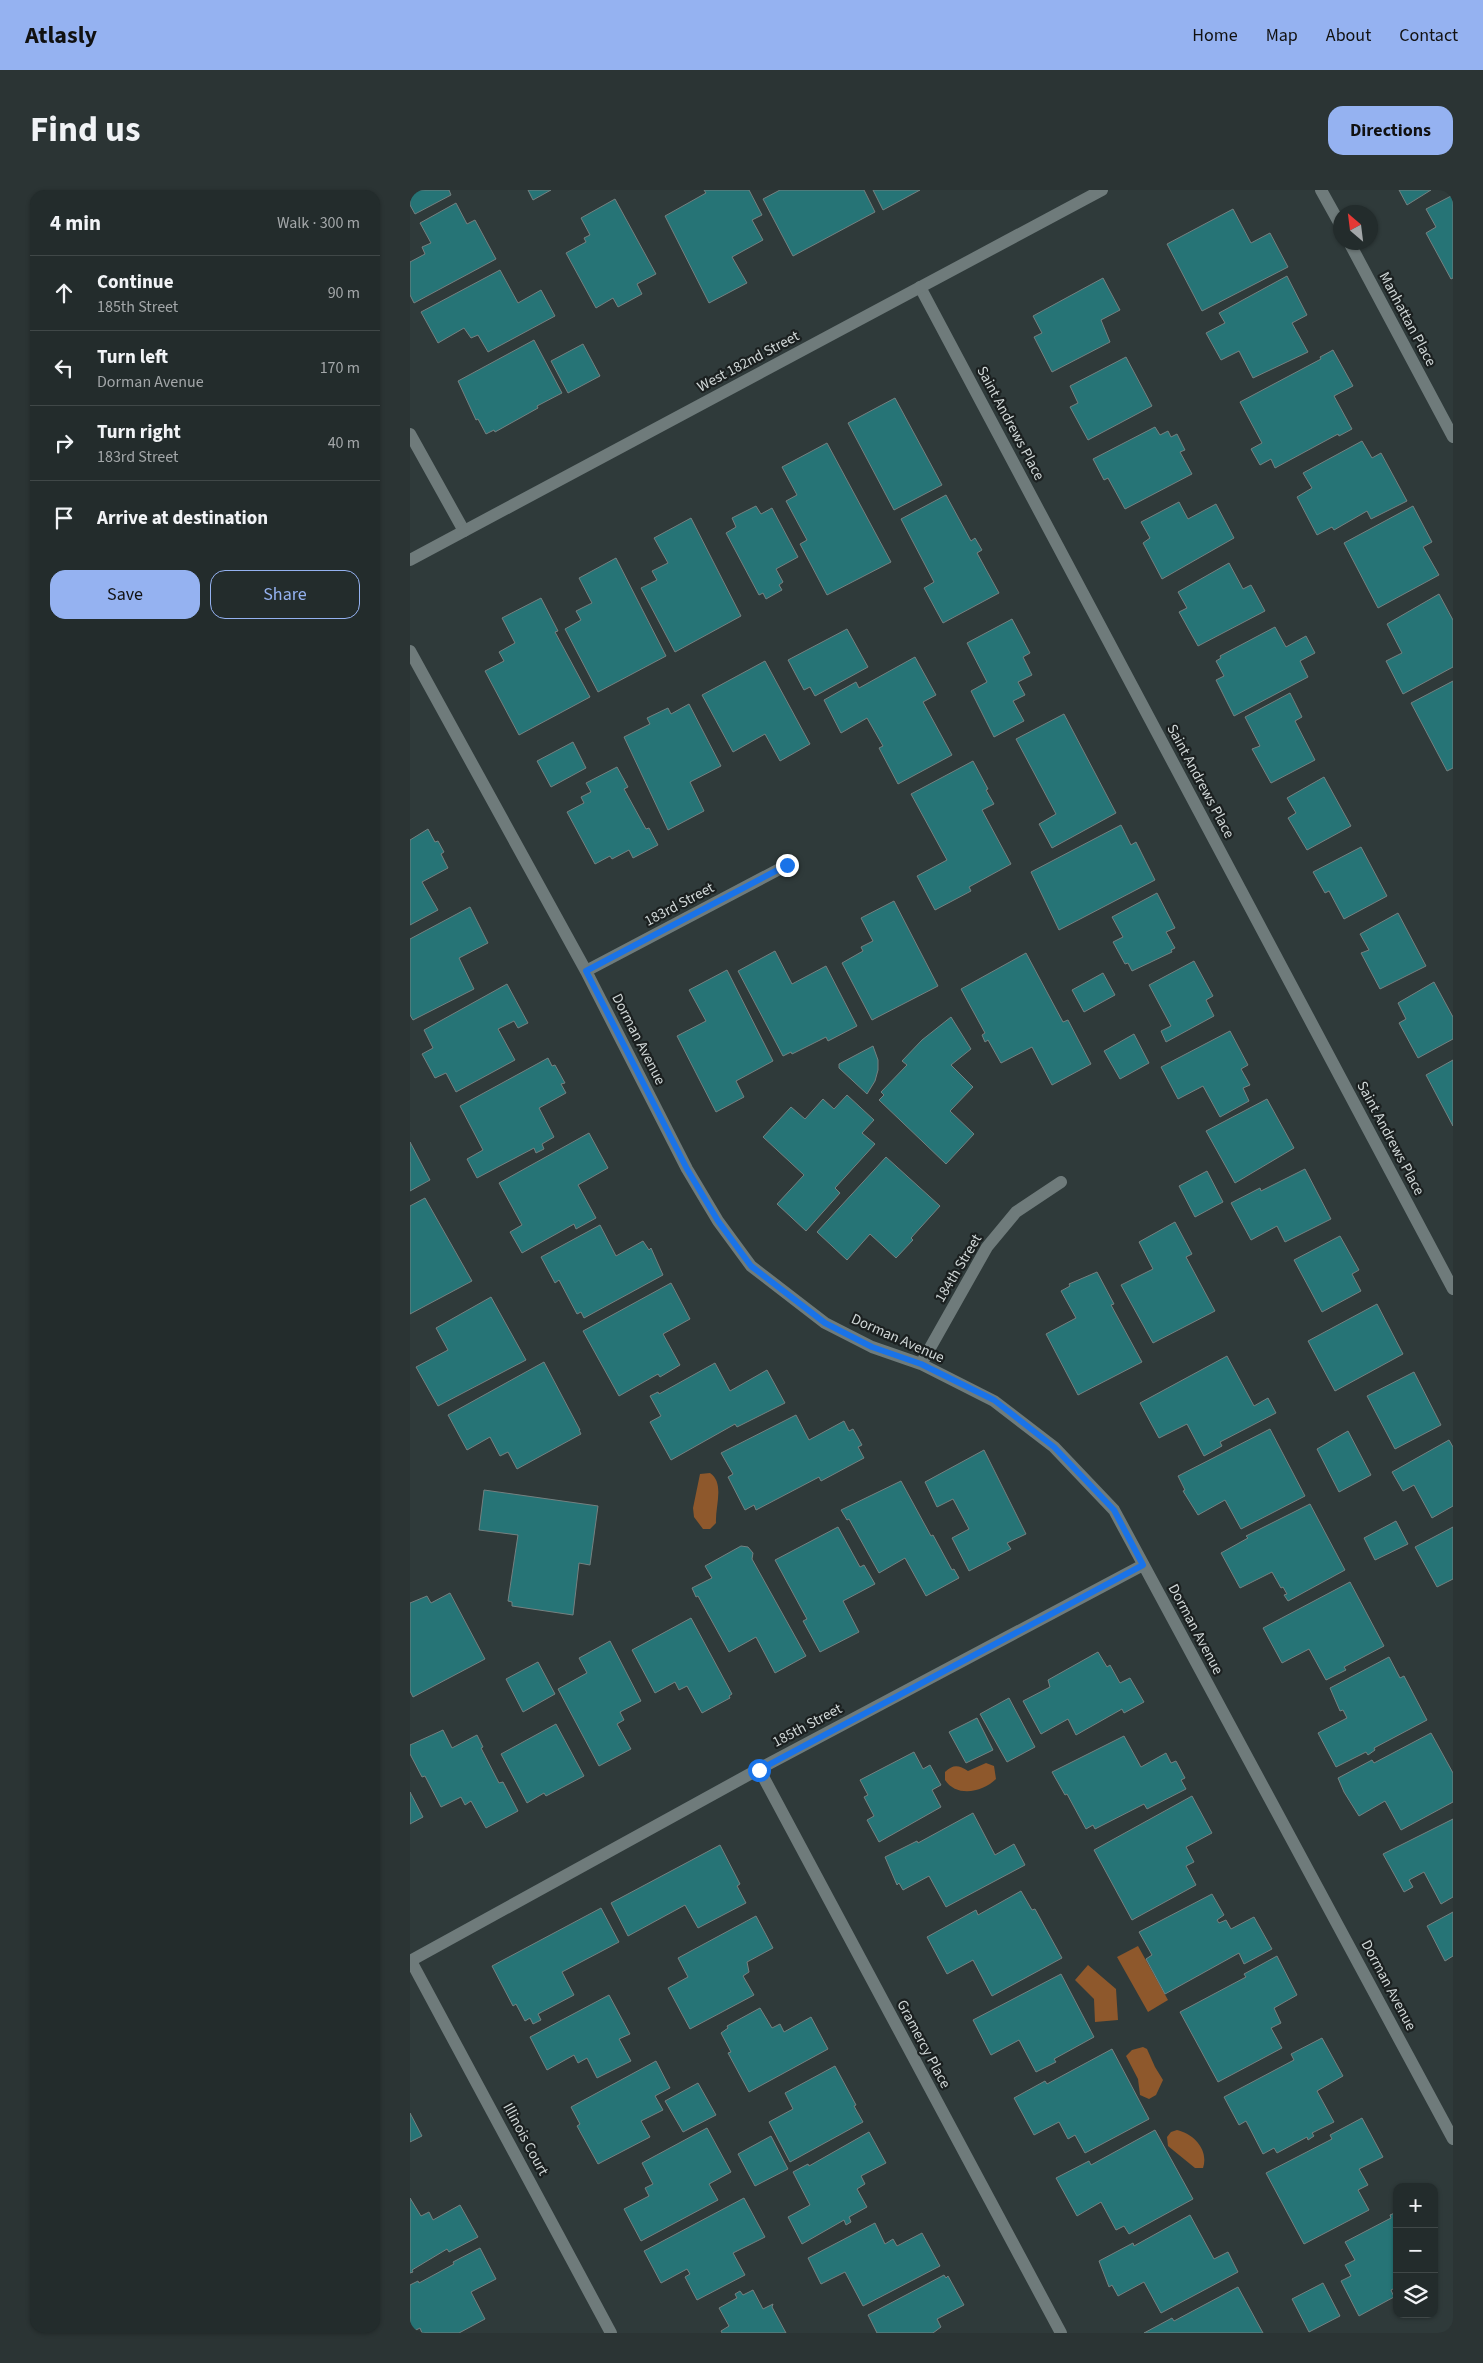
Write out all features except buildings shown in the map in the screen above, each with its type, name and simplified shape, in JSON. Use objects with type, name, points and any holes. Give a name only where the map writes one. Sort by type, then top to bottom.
[{"type":"street","name":"West 182nd Street","points":[[410,560],[1102,190]]},
{"type":"street","points":[[1321,190],[1333,213]]},
{"type":"street","name":"Manhattan Place","points":[[1353,250],[1453,437]]},
{"type":"street","name":"Saint Andrews Place","points":[[920,287],[1453,1289]]},
{"type":"street","points":[[410,434],[464,531]]},
{"type":"street","name":"Dorman Avenue","points":[[410,651],[586,971],[687,1169],[718,1221],[751,1266],[825,1323],[872,1347],[921,1364],[994,1400],[1054,1447],[1114,1510],[1453,2139]]},
{"type":"street","name":"183rd Street","points":[[586,971],[787,865]]},
{"type":"street","name":"184th Street","points":[[921,1364],[987,1246],[1016,1212],[1061,1182]]},
{"type":"street","name":"185th Street","points":[[411,1961],[759,1770],[1143,1565]]},
{"type":"street","name":"Gramercy Place","points":[[759,1770],[1061,2333]]},
{"type":"street","name":"Illinois Court","points":[[411,1961],[611,2333]]},
{"type":"shaded area","points":[[710,1473],[715,1477],[718,1489],[716,1523],[710,1529],[703,1529],[694,1517],[693,1508],[700,1474]]},
{"type":"shaded area","points":[[986,1763],[994,1766],[996,1779],[991,1784],[977,1790],[963,1791],[956,1789],[945,1780],[945,1772],[953,1767],[959,1767],[968,1771]]},
{"type":"shaded area","points":[[1138,1946],[1168,2000],[1148,2012],[1117,1957]]},
{"type":"shaded area","points":[[1088,1965],[1116,1989],[1118,2020],[1095,2022],[1094,1999],[1075,1980]]},
{"type":"shaded area","points":[[1143,2047],[1147,2049],[1163,2080],[1156,2095],[1149,2099],[1140,2095],[1138,2079],[1126,2056],[1132,2050]]},
{"type":"shaded area","points":[[1177,2130],[1189,2135],[1199,2144],[1204,2155],[1203,2168],[1195,2168],[1168,2146],[1167,2137],[1171,2132]]},
{"type":"route","points":[[759,1770],[1143,1565],[1114,1510],[1054,1447],[994,1400],[921,1364],[872,1347],[825,1323],[751,1266],[718,1221],[687,1169],[586,971],[787,865]]}]
